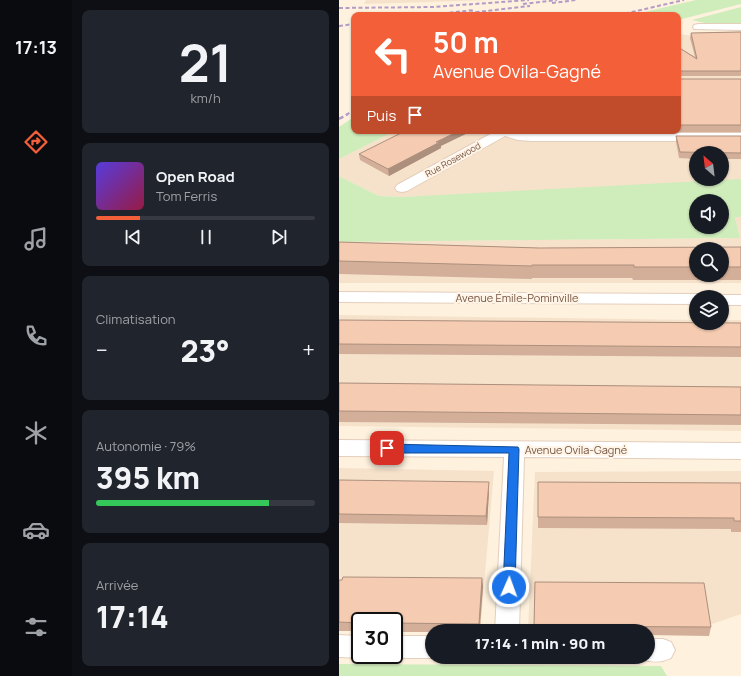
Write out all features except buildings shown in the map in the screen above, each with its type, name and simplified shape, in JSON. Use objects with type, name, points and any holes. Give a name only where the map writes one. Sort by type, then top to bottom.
[{"type":"street","points":[[698,27],[741,28]]},
{"type":"street","name":"Rue Rosewood","points":[[402,188],[500,134]]},
{"type":"street","points":[[512,134],[517,136],[532,137],[741,137]]},
{"type":"street","name":"Avenue Émile-Pominville","points":[[339,297],[689,300]]},
{"type":"street","points":[[729,300],[741,300]]},
{"type":"street","name":"Avenue Ovila-Gagné","points":[[339,448],[741,451]]},
{"type":"street","points":[[507,624],[514,449]]},
{"type":"street","points":[[339,646],[351,646]]},
{"type":"street","points":[[403,647],[425,647]]},
{"type":"shaded area","points":[[366,0],[490,0],[364,4]]},
{"type":"shaded area","points":[[741,31],[741,183],[729,183],[729,146],[689,146],[689,185],[402,197],[379,196],[339,176],[339,159],[389,134],[681,134],[681,34],[696,36],[711,32]]},
{"type":"shaded area","points":[[735,217],[741,217],[741,283],[339,283],[339,242],[740,238]]},
{"type":"shaded area","points":[[339,315],[689,320],[689,330],[729,330],[729,320],[741,320],[741,431],[339,426]]},
{"type":"shaded area","points":[[339,468],[494,471],[481,624],[425,624],[425,629],[403,623],[403,612],[351,612],[351,625],[339,631]]},
{"type":"shaded area","points":[[741,471],[741,614],[686,633],[655,631],[655,624],[528,624],[535,472]]},
{"type":"green space","points":[[696,0],[741,0],[741,4],[681,19],[681,12],[645,12]]},
{"type":"green space","points":[[741,7],[741,25],[713,25],[692,20]]},
{"type":"green space","points":[[351,119],[351,134],[389,134],[339,159],[339,127]]},
{"type":"green space","points":[[339,176],[379,196],[402,197],[689,182],[689,186],[729,186],[729,180],[741,179],[741,217],[735,217],[740,238],[339,242]]},
{"type":"green space","points":[[339,664],[661,666],[667,676],[339,676]]},
{"type":"railway","points":[[339,8],[433,7],[529,0]]},
{"type":"railway","points":[[523,4],[557,0]]},
{"type":"railway","points":[[552,3],[576,0]]},
{"type":"railway","points":[[632,12],[684,0]]},
{"type":"railway","points":[[478,12],[530,6]]},
{"type":"railway","points":[[456,12],[474,10]]},
{"type":"railway","points":[[339,26],[351,24]]},
{"type":"railway","points":[[346,115],[351,112]]},
{"type":"railway","points":[[339,119],[348,114]]},
{"type":"route","points":[[387,448],[514,449],[509,587]]}]
